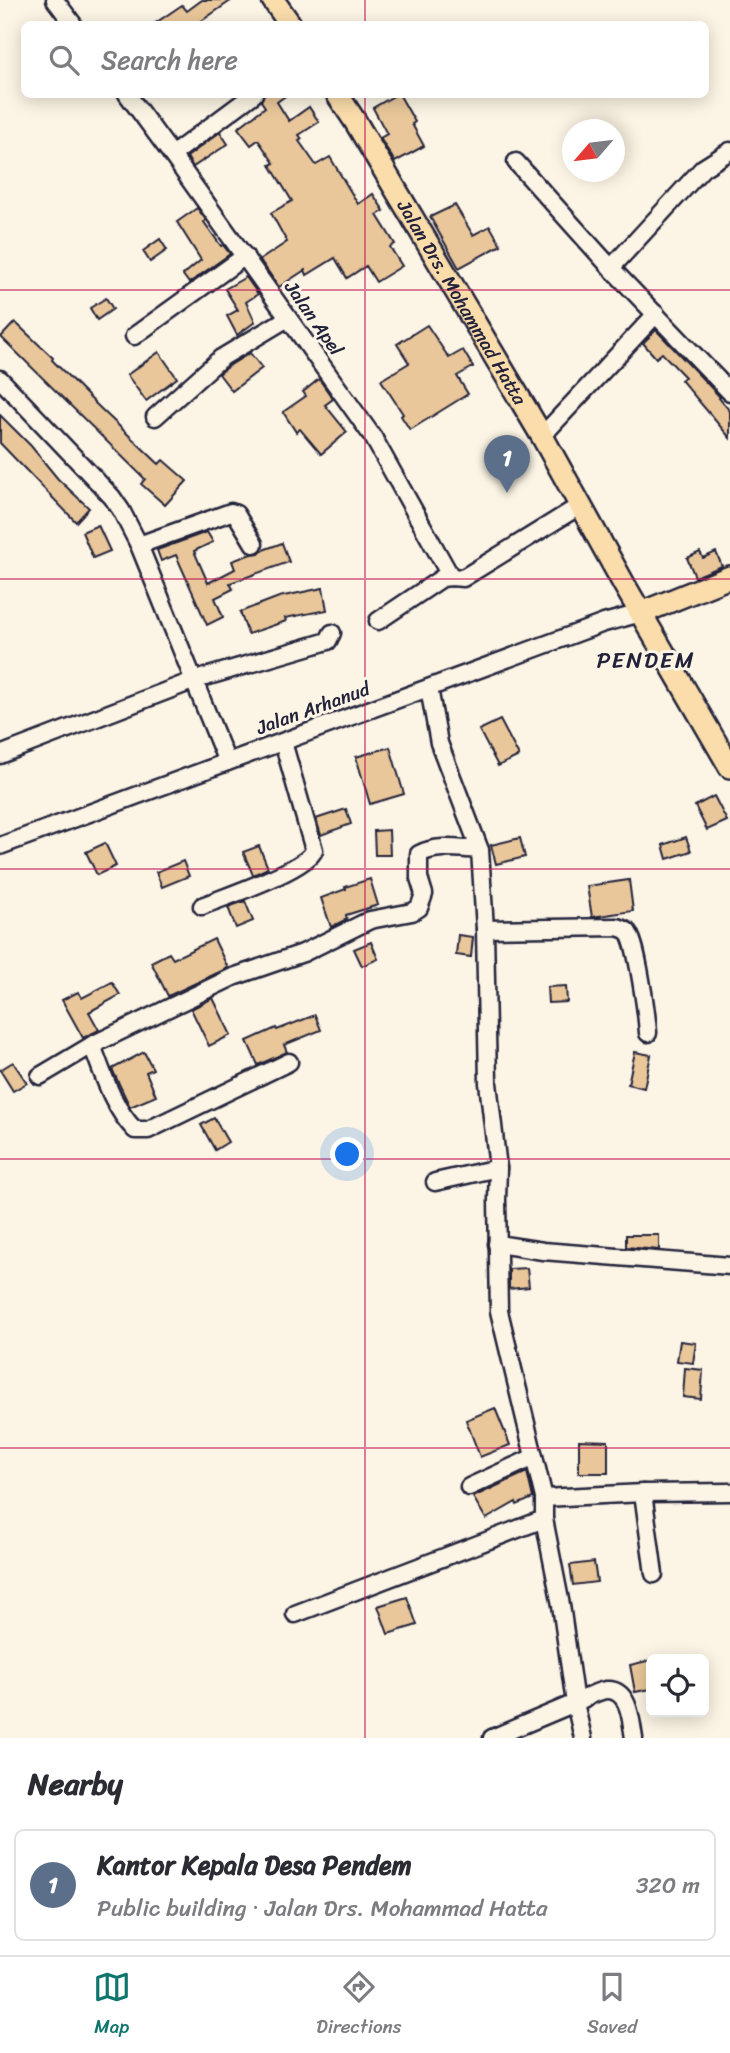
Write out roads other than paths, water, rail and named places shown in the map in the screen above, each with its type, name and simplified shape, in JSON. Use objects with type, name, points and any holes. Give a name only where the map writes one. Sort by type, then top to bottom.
[{"type":"main road","points":[[274,0],[288,21]]},
{"type":"main road","name":"Jalan Drs. Mohammad Hatta","points":[[340,98],[542,436],[730,766]]},
{"type":"main road","points":[[641,613],[730,577]]},
{"type":"street","points":[[55,0],[72,21]]},
{"type":"street","name":"Jalan Apel","points":[[130,98],[373,437],[452,577]]},
{"type":"street","points":[[173,155],[249,98]]},
{"type":"street","points":[[611,268],[719,161]]},
{"type":"street","points":[[516,162],[611,268],[728,388]]},
{"type":"street","points":[[134,336],[245,256]]},
{"type":"street","points":[[542,436],[656,314]]},
{"type":"street","points":[[155,417],[221,358],[288,318]]},
{"type":"street","points":[[0,379],[112,497],[121,510],[139,545],[227,762]]},
{"type":"street","points":[[378,621],[442,578],[463,578],[582,505]]},
{"type":"street","points":[[139,545],[231,512],[236,514],[254,544]]},
{"type":"street","name":"Jalan Arhanud","points":[[0,846],[604,623],[641,613]]},
{"type":"street","points":[[0,755],[195,680],[328,641],[332,633]]},
{"type":"street","points":[[429,688],[439,743],[480,850],[485,929],[488,1083],[498,1168],[499,1311],[544,1498],[544,1519],[583,1738]]},
{"type":"street","points":[[202,906],[274,877],[312,856],[314,850],[283,742]]},
{"type":"street","points":[[40,1076],[92,1045],[233,977],[303,953],[370,920],[412,912],[419,908],[424,894],[419,878],[419,854],[429,849],[480,850]]},
{"type":"street","points":[[485,929],[617,927],[627,930],[632,938],[638,965],[648,1033]]},
{"type":"street","points":[[92,1045],[124,1119],[135,1130],[148,1130],[289,1062]]},
{"type":"street","points":[[435,1182],[498,1168]]},
{"type":"street","points":[[497,1244],[543,1251],[730,1266]]},
{"type":"street","points":[[469,1486],[534,1457]]},
{"type":"street","points":[[544,1498],[730,1492]]},
{"type":"street","points":[[643,1493],[654,1574]]},
{"type":"street","points":[[295,1614],[544,1519]]},
{"type":"street","points":[[492,1738],[605,1690],[617,1692],[629,1708],[634,1738]]},
{"type":"place","name":"Kantor Kepala Desa Pendem","points":[[507,493]]},
{"type":"district","name":"PENDEM","points":[[646,660]]}]
